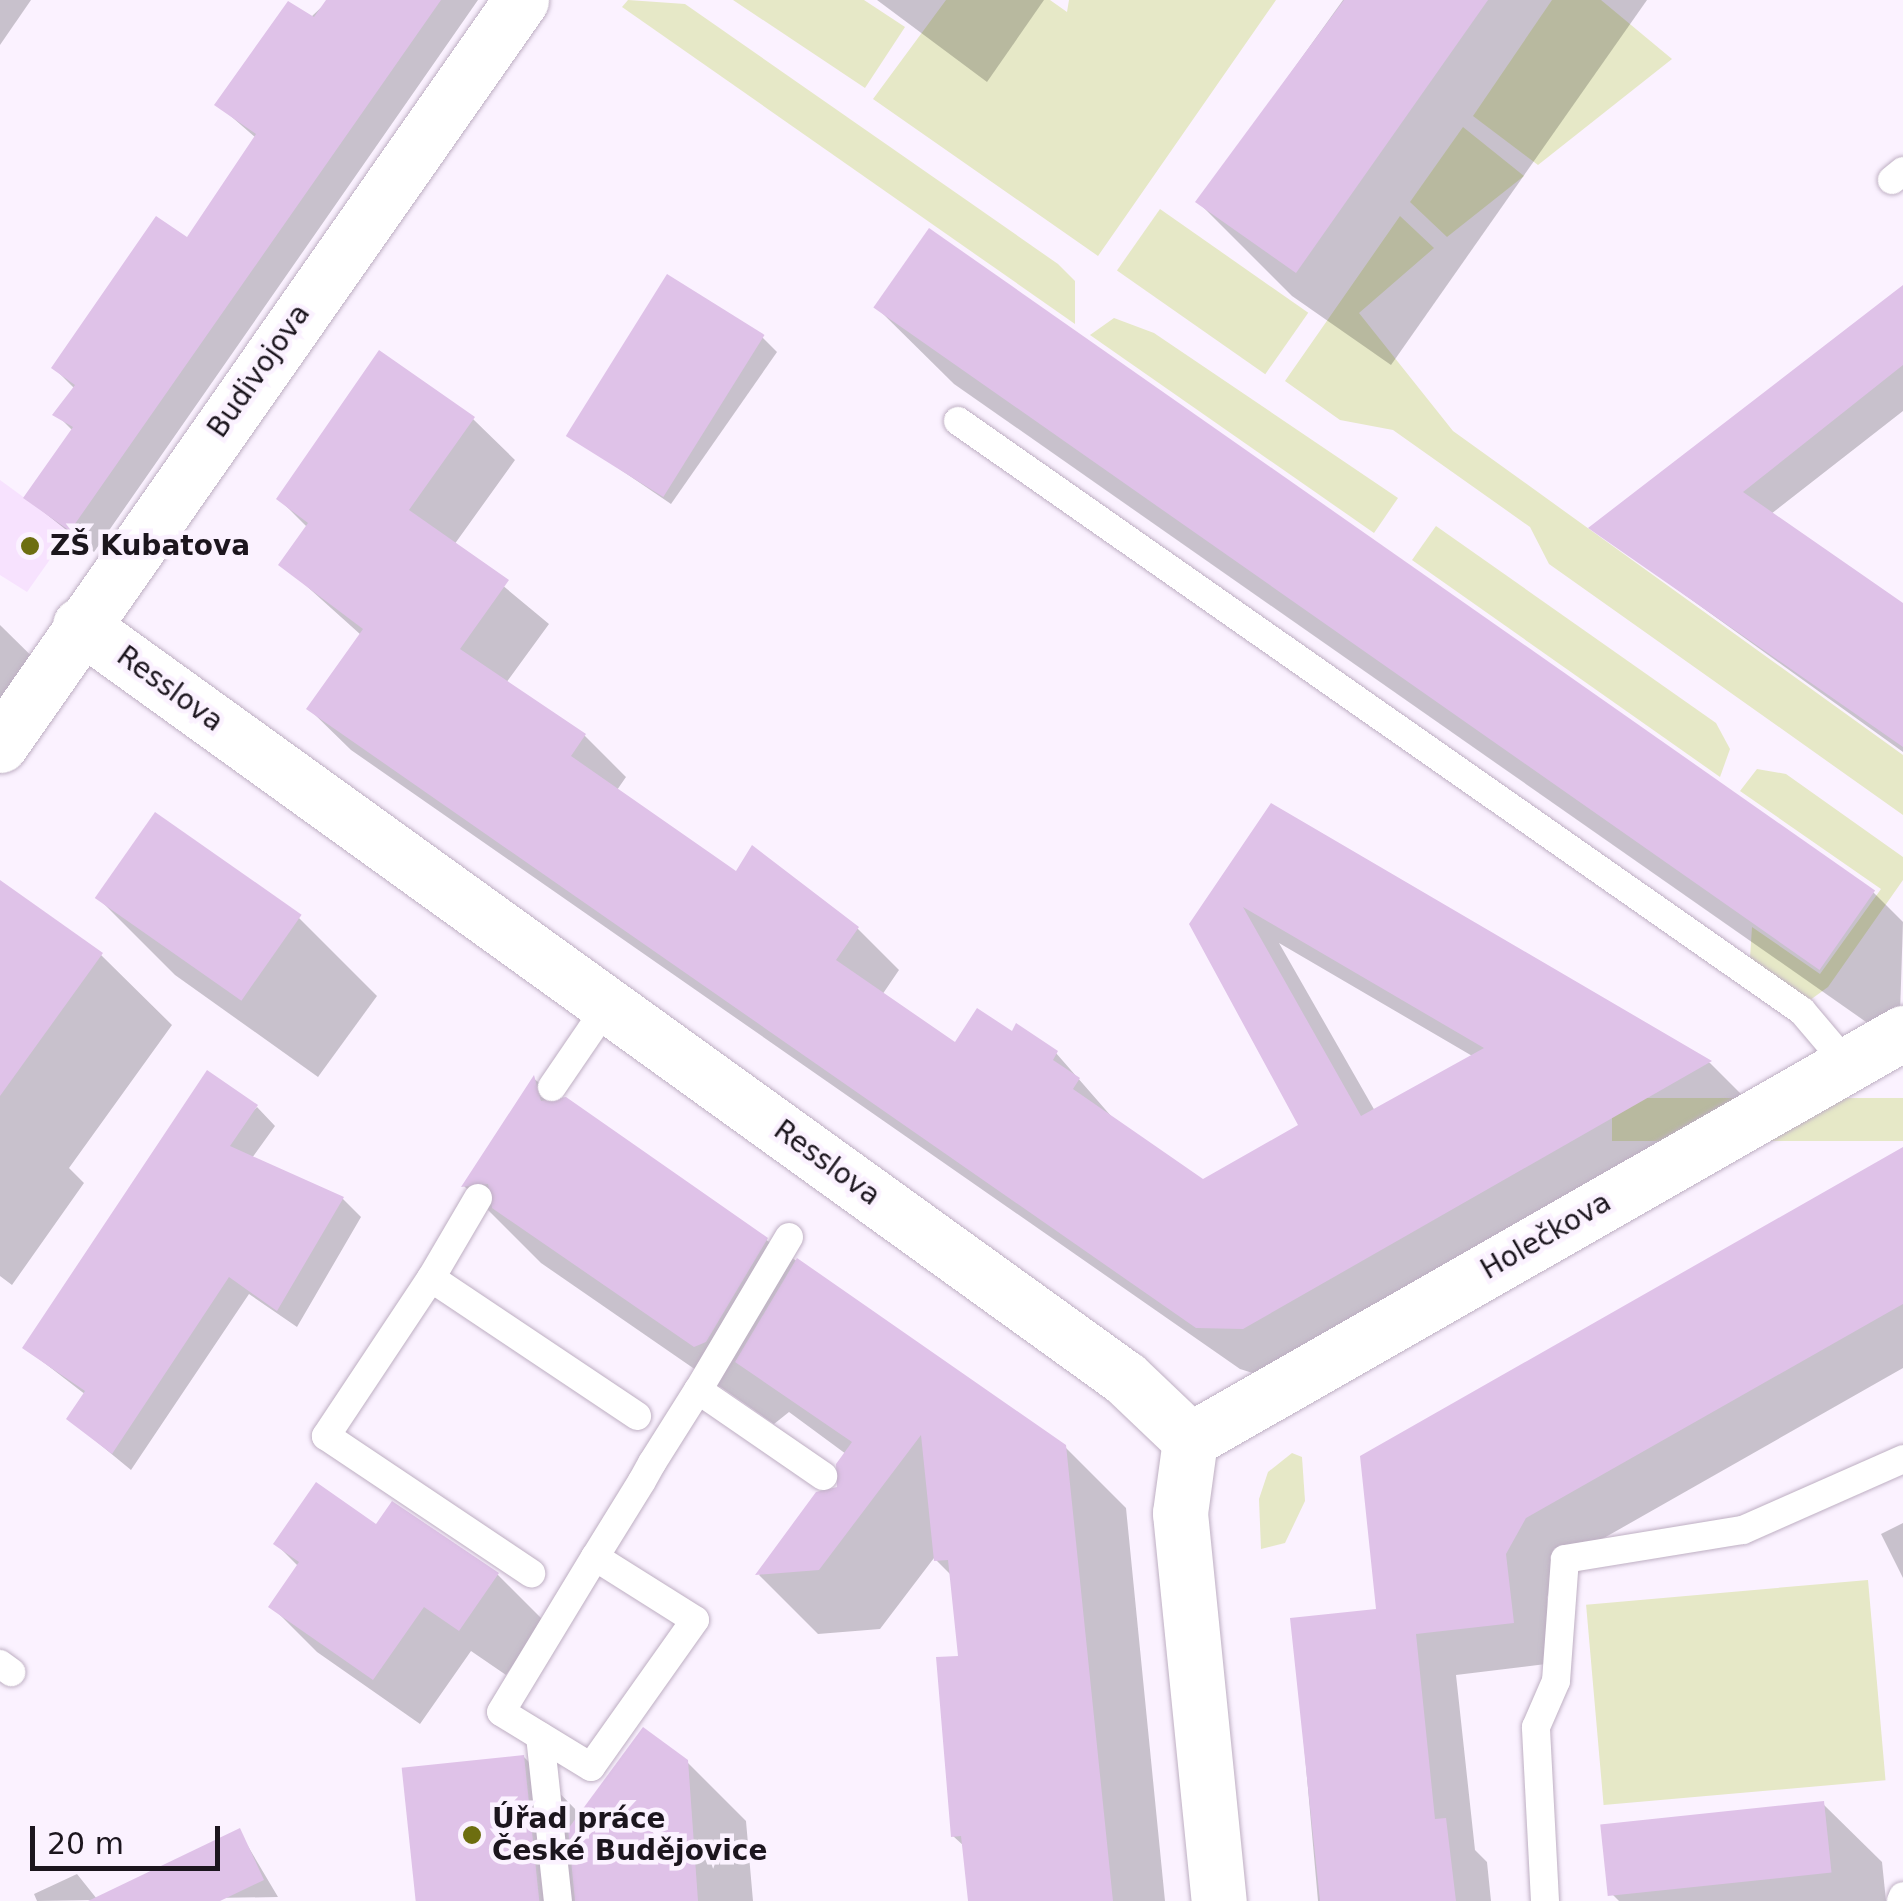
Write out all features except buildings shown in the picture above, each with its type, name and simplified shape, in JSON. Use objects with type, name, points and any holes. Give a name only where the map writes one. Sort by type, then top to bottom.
[{"type":"street","name":"Budivojova","points":[[0,744],[521,0]]},
{"type":"street","name":"Resslova","points":[[80,625],[1125,1378],[1190,1440]]},
{"type":"street","name":"Holečkova","points":[[1190,1440],[1903,1033]]},
{"type":"street","points":[[1190,1440],[1180,1513],[1219,1901]]},
{"type":"lane","points":[[958,421],[1802,1011],[1847,1064]]},
{"type":"lane","points":[[552,1087],[608,1005]]},
{"type":"lane","points":[[478,1198],[431,1278],[326,1436],[531,1573]]},
{"type":"lane","points":[[595,1557],[695,1620],[591,1767],[502,1712],[595,1557],[698,1390],[789,1237]]},
{"type":"lane","points":[[431,1278],[637,1416]]},
{"type":"lane","points":[[698,1390],[823,1476]]},
{"type":"lane","points":[[1544,1901],[1536,1727],[1556,1681],[1565,1559],[1743,1530],[1903,1459]]},
{"type":"lane","points":[[540,1736],[558,1901]]},
{"type":"shaded area","name":"ZŠ Kubatova","points":[[0,480],[70,531],[27,592],[0,575]]},
{"type":"green space","points":[[628,0],[685,4],[1058,264],[1075,281],[1075,324],[622,7]]},
{"type":"green space","points":[[733,0],[864,0],[905,27],[865,88]]},
{"type":"green space","points":[[946,0],[1050,0],[1067,12],[1069,0],[1276,0],[1098,256],[873,99]]},
{"type":"green space","points":[[1552,0],[1601,0],[1672,59],[1538,165],[1473,116]]},
{"type":"green space","points":[[1463,127],[1524,176],[1447,237],[1410,202]]},
{"type":"green space","points":[[1160,209],[1308,313],[1265,374],[1117,270]]},
{"type":"green space","points":[[1400,216],[1434,248],[1359,313],[1453,431],[1903,755],[1903,815],[1549,564],[1530,527],[1393,430],[1340,420],[1285,381]]},
{"type":"green space","points":[[1114,318],[1154,333],[1398,498],[1374,533],[1090,335]]},
{"type":"green space","points":[[1436,526],[1716,723],[1730,749],[1720,777],[1412,560]]},
{"type":"green space","points":[[1757,769],[1786,774],[1903,857],[1903,880],[1828,987],[1806,1003],[1750,958],[1752,927],[1820,974],[1881,889],[1740,791]]},
{"type":"green space","points":[[1612,1098],[1903,1098],[1903,1141],[1612,1141]]},
{"type":"green space","points":[[1292,1453],[1302,1457],[1305,1501],[1285,1543],[1261,1549],[1259,1499],[1268,1472]]},
{"type":"green space","points":[[1868,1580],[1886,1780],[1604,1805],[1586,1605]]},
{"type":"place","name":"ZŠ Kubatova","points":[[30,546]]},
{"type":"place","name":"Úřad práce České Budějovice","points":[[472,1835]]}]
